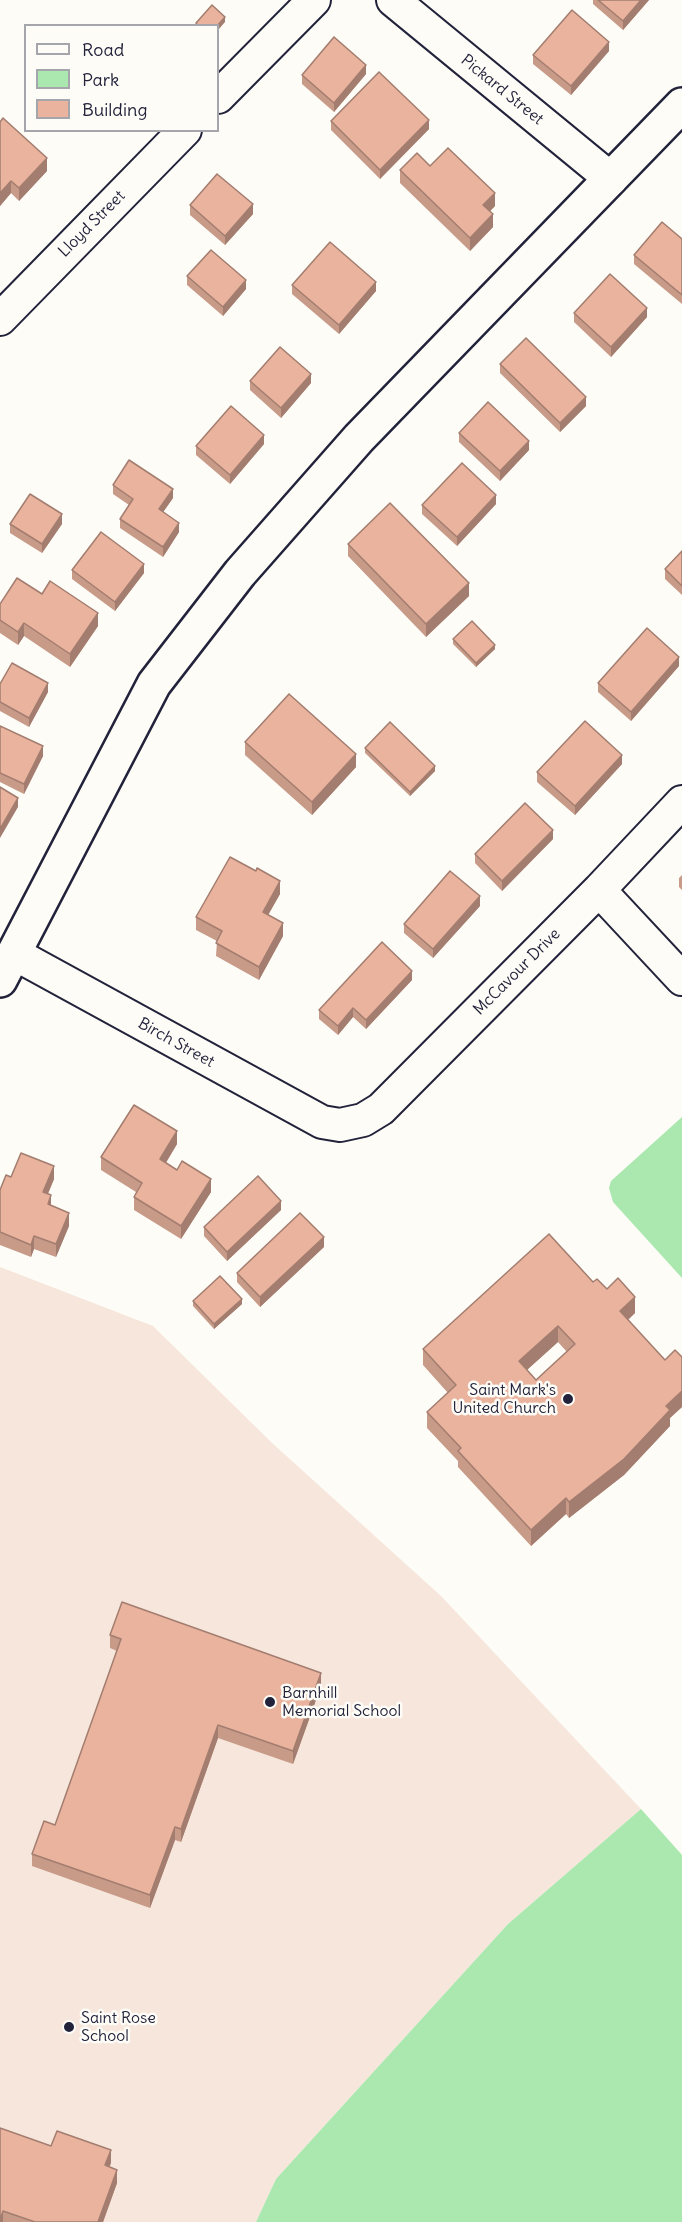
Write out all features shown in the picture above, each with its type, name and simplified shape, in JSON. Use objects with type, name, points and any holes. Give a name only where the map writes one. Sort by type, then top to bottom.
[{"type":"main road","points":[[7,967],[153,684],[240,573],[359,438],[682,105]]},
{"type":"street","points":[[219,96],[314,0]]},
{"type":"street","name":"Pickard Street","points":[[393,0],[611,179]]},
{"type":"street","name":"Lloyd Street","points":[[0,319],[183,132]]},
{"type":"street","name":"McCavour Drive","points":[[340,1125],[363,1120],[381,1109],[682,802]]},
{"type":"street","points":[[598,890],[682,979]]},
{"type":"street","name":"Birch Street","points":[[7,967],[322,1122],[340,1125]]},
{"type":"shaded area","name":"Barnhill Memorial School","points":[[0,1267],[153,1326],[271,1442],[441,1596],[641,1809],[508,1924],[276,2179],[256,2222],[0,2222]]},
{"type":"green space","points":[[682,1117],[682,1278],[613,1202],[609,1188],[611,1181]]},
{"type":"green space","points":[[641,1809],[682,1855],[682,2222],[256,2222],[276,2179],[508,1924]]},
{"type":"building","points":[[598,0],[641,0],[623,21]]},
{"type":"building","points":[[212,5],[225,17],[219,24],[196,23]]},
{"type":"building","points":[[572,10],[609,42],[571,86],[533,55]]},
{"type":"building","points":[[334,37],[366,65],[334,103],[302,75]]},
{"type":"building","points":[[379,72],[429,120],[380,170],[331,121]]},
{"type":"building","points":[[3,118],[47,158],[19,188],[11,181],[0,193],[0,122]]},
{"type":"building","points":[[448,148],[495,193],[483,205],[493,214],[470,238],[400,170],[417,153],[430,166]]},
{"type":"building","points":[[217,174],[253,204],[225,236],[190,205]]},
{"type":"building","points":[[662,222],[682,239],[682,295],[634,255]]},
{"type":"building","points":[[330,242],[376,282],[339,325],[292,285]]},
{"type":"building","points":[[211,250],[246,280],[223,307],[187,276]]},
{"type":"building","points":[[610,274],[647,308],[611,347],[574,313]]},
{"type":"building","points":[[526,338],[586,397],[560,423],[500,364]]},
{"type":"building","points":[[280,347],[311,374],[281,408],[250,381]]},
{"type":"building","points":[[488,402],[529,441],[500,471],[459,433]]},
{"type":"building","points":[[231,406],[264,435],[230,475],[196,446]]},
{"type":"building","points":[[129,460],[173,489],[159,509],[179,523],[163,547],[120,519],[133,499],[113,485]]},
{"type":"building","points":[[462,463],[496,495],[457,537],[422,505]]},
{"type":"building","points":[[30,494],[62,514],[42,544],[10,524]]},
{"type":"building","points":[[390,503],[469,583],[426,624],[348,544]]},
{"type":"building","points":[[101,532],[144,564],[115,602],[72,570]]},
{"type":"building","points":[[682,551],[682,586],[665,569]]},
{"type":"building","points":[[17,578],[42,594],[50,581],[98,613],[70,654],[24,623],[18,632],[0,620],[0,604]]},
{"type":"building","points":[[472,621],[495,645],[476,663],[453,639]]},
{"type":"building","points":[[647,628],[679,657],[631,712],[598,683]]},
{"type":"building","points":[[12,663],[48,683],[29,718],[0,702],[0,684]]},
{"type":"building","points":[[289,694],[356,754],[312,802],[245,742]]},
{"type":"building","points":[[585,721],[622,755],[575,806],[537,772]]},
{"type":"building","points":[[390,722],[435,766],[410,792],[365,748]]},
{"type":"building","points":[[0,726],[43,746],[24,784],[0,773]]},
{"type":"building","points":[[0,787],[18,798],[0,829]]},
{"type":"building","points":[[525,803],[553,830],[502,881],[475,854]]},
{"type":"building","points":[[230,857],[280,881],[263,912],[283,923],[259,967],[216,943],[222,931],[196,917]]},
{"type":"building","points":[[450,871],[480,896],[433,949],[404,924]]},
{"type":"building","points":[[382,942],[412,971],[366,1020],[353,1008],[338,1026],[319,1010]]},
{"type":"building","points":[[134,1105],[177,1131],[160,1159],[177,1170],[182,1161],[211,1179],[181,1226],[134,1197],[142,1183],[101,1157]]},
{"type":"building","points":[[21,1153],[54,1166],[43,1192],[51,1195],[48,1204],[69,1213],[56,1244],[34,1236],[31,1245],[0,1232],[0,1190],[6,1175],[11,1177]]},
{"type":"building","points":[[258,1176],[281,1201],[227,1252],[204,1227]]},
{"type":"building","points":[[300,1213],[324,1237],[260,1297],[237,1273]]},
{"type":"building","name":"Saint Mark's United Church","points":[[549,1234],[593,1282],[597,1279],[607,1289],[618,1278],[635,1297],[620,1311],[665,1360],[675,1350],[682,1357],[682,1391],[666,1406],[670,1410],[624,1459],[569,1502],[566,1498],[531,1530],[458,1451],[461,1448],[427,1412],[456,1385],[423,1349]],"holes":[[[558,1326],[575,1344],[536,1380],[519,1361]]]},
{"type":"building","points":[[220,1276],[242,1299],[214,1324],[193,1301]]},
{"type":"building","points":[[122,1602],[321,1673],[293,1751],[218,1725],[181,1829],[175,1827],[150,1895],[32,1854],[44,1821],[55,1825],[121,1639],[110,1635]]},
{"type":"building","points":[[0,2128],[51,2146],[57,2131],[111,2150],[105,2165],[117,2170],[98,2222],[35,2222],[3,2211],[0,2220]]},
{"type":"place","name":"Saint Mark's United Church","points":[[568,1399]]},
{"type":"place","name":"Barnhill Memorial School","points":[[270,1702]]},
{"type":"place","name":"Saint Rose School","points":[[69,2027]]}]
